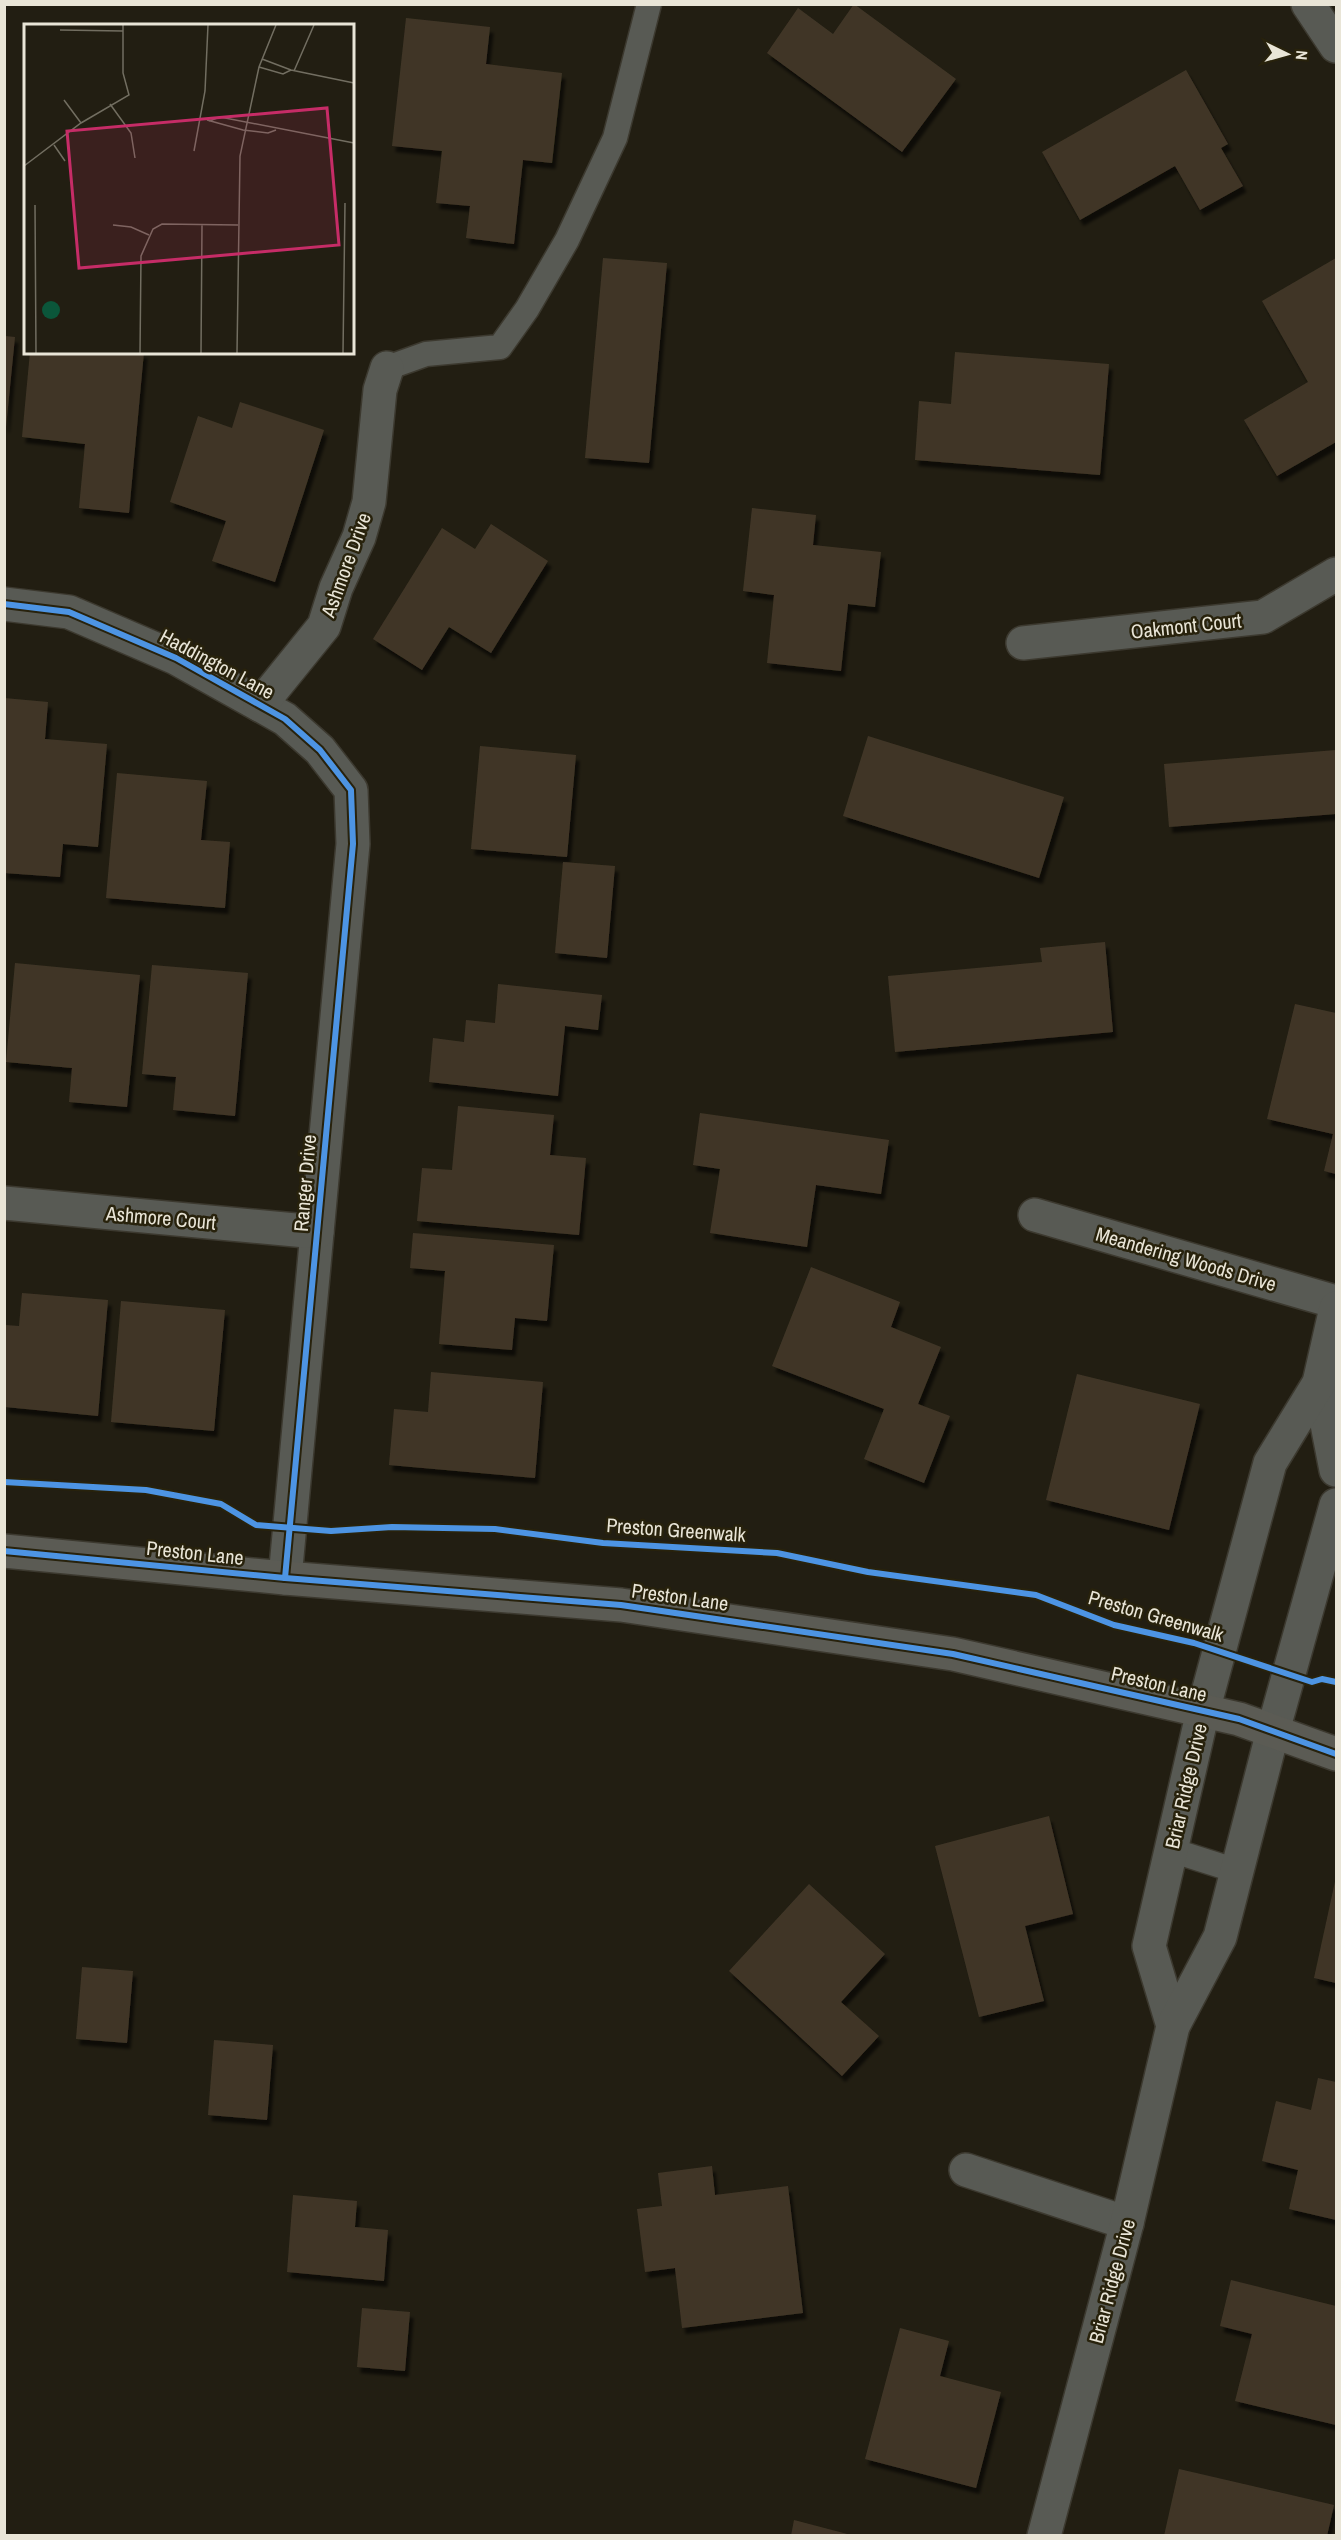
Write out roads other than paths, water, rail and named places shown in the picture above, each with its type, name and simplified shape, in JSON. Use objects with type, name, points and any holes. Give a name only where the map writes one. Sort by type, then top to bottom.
[{"type":"street","points":[[1308,4],[1336,46]]},
{"type":"street","name":"Ashmore Drive","points":[[260,705],[324,626],[336,588],[359,537],[369,502],[380,390],[387,368]]},
{"type":"street","name":"Oakmont Court","points":[[1023,643],[1263,617],[1336,574]]},
{"type":"street","name":"Haddington Lane","points":[[4,604],[69,612],[176,658],[285,719],[320,750],[351,790]]},
{"type":"street","name":"Ranger Drive","points":[[285,1578],[333,1038],[353,843],[351,790]]},
{"type":"street","name":"Ashmore Court","points":[[4,1203],[317,1232]]},
{"type":"street","name":"Meandering Woods Drive","points":[[1035,1215],[1336,1302]]},
{"type":"street","name":"Briar Ridge Drive","points":[[1173,2026],[1149,1946],[1203,1710],[1270,1463],[1319,1383],[1336,1308]]},
{"type":"street","name":"Briar Ridge Drive","points":[[1319,1383],[1336,1470]]},
{"type":"street","name":"Briar Ridge Drive","points":[[1044,2535],[1127,2223],[1173,2026],[1220,1937],[1273,1731],[1336,1505]]},
{"type":"street","name":"Preston Lane","points":[[4,1551],[285,1578],[633,1607],[953,1654],[1239,1719],[1336,1754]]},
{"type":"street","points":[[966,2170],[1127,2223]]},
{"type":"lane","points":[[387,368],[426,354],[500,347],[527,309],[567,240],[615,138],[649,4]]},
{"type":"lane","points":[[1171,1850],[1237,1871]]}]
